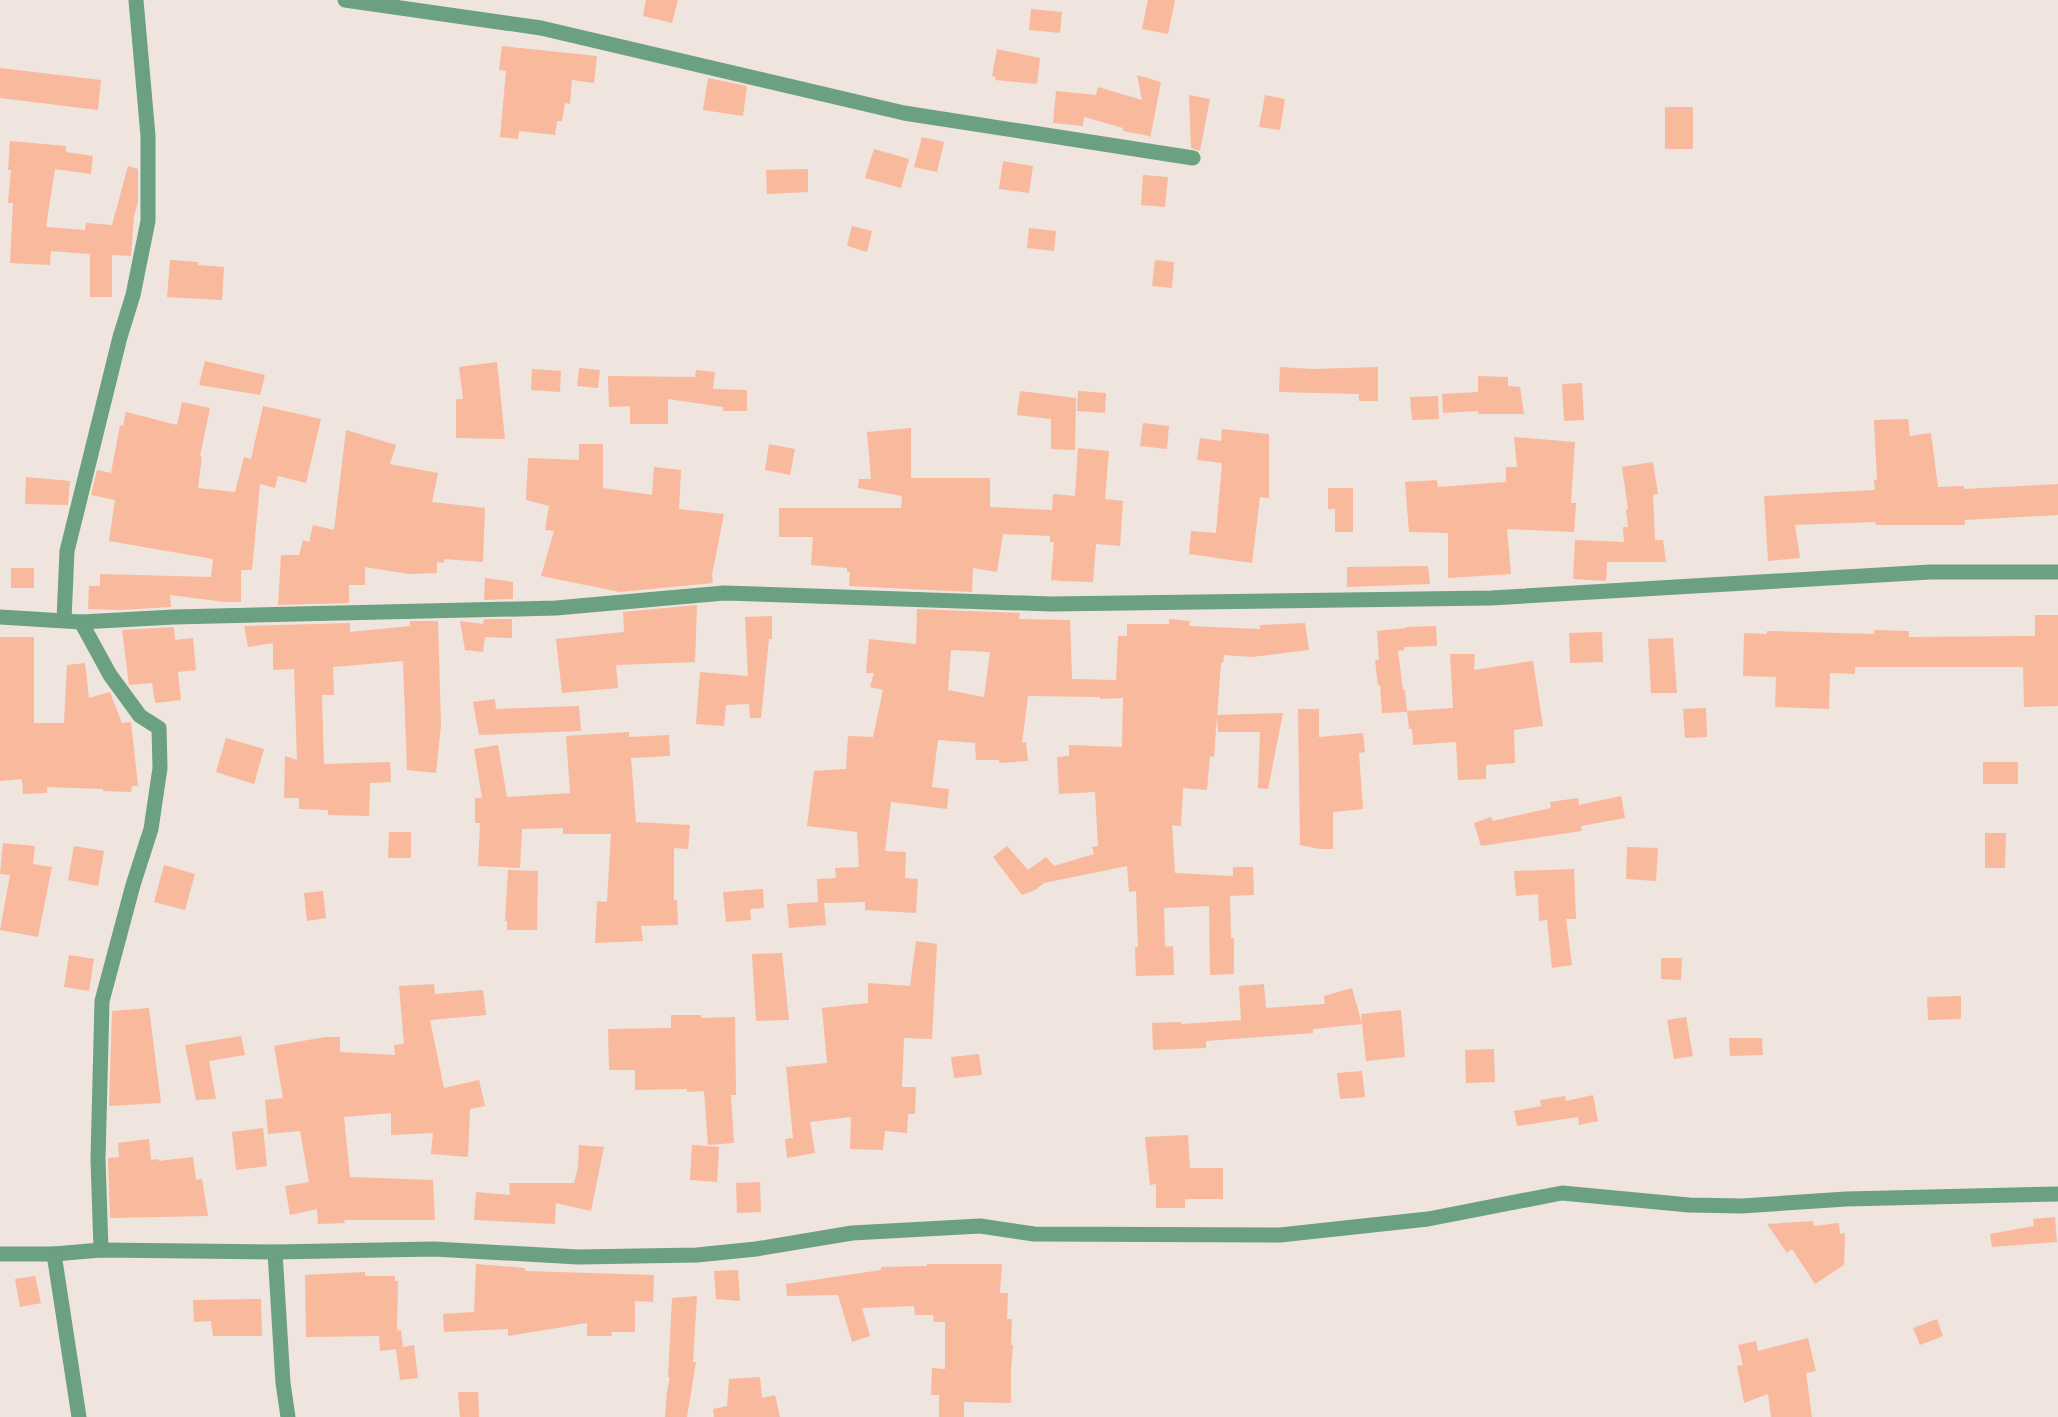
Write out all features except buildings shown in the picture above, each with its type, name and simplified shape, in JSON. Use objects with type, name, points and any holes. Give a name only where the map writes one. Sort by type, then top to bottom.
[{"type":"street","points":[[64,620],[67,550],[120,337],[133,295],[148,222],[148,136],[136,0]]},
{"type":"street","points":[[345,0],[541,28],[904,113],[1192,158]]},
{"type":"street","points":[[0,617],[81,622],[174,617],[556,608],[724,593],[1051,604],[1491,598],[1930,572],[2058,572]]},
{"type":"street","points":[[81,622],[116,683],[140,716],[159,728],[160,768],[152,829],[133,885],[102,1002],[98,1159],[101,1250]]},
{"type":"street","points":[[0,1254],[54,1254],[101,1250],[275,1252],[434,1249],[578,1257],[697,1255],[756,1249],[852,1233],[980,1226],[1034,1234],[1280,1235],[1428,1219],[1562,1193],[1689,1205],[1732,1206],[1846,1199],[2058,1194]]},
{"type":"street","points":[[275,1252],[283,1383],[288,1417]]},
{"type":"street","points":[[54,1254],[79,1417]]}]
